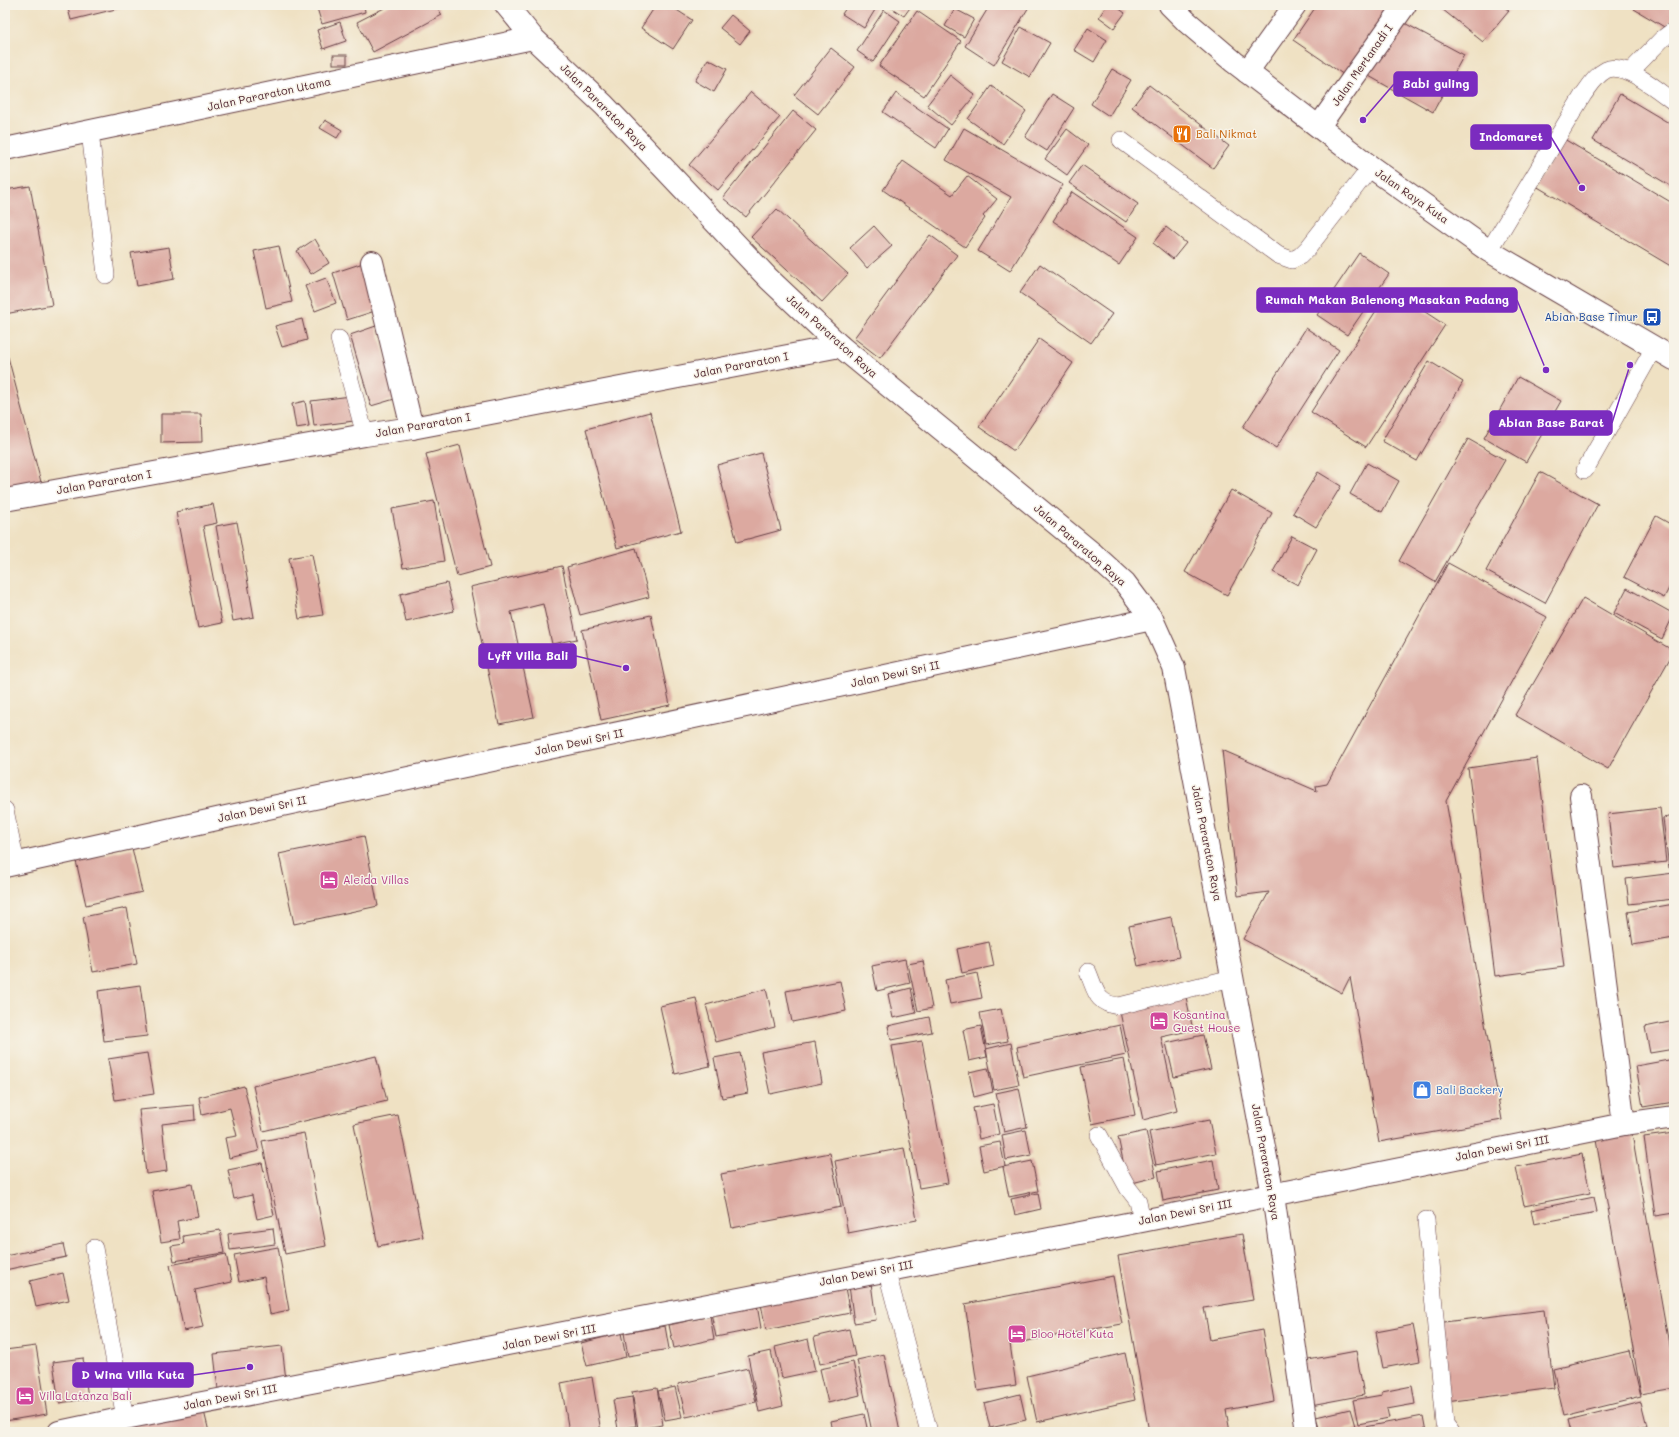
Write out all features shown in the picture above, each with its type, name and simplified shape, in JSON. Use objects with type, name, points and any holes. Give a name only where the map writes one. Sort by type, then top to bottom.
[{"type":"street","name":"Jalan Pararaton Raya","points":[[506,5],[533,38],[604,105],[769,279],[840,346],[1092,553],[1124,583],[1152,620],[1174,668],[1273,1194],[1307,1432]]},
{"type":"street","name":"Jalan Raya Kuta","points":[[1170,5],[1192,27],[1247,72],[1371,167],[1490,251],[1674,359]]},
{"type":"street","points":[[1247,72],[1295,5]]},
{"type":"street","name":"Jalan Mertanadi I","points":[[1319,126],[1405,5]]},
{"type":"street","name":"Jalan Pararaton Utama","points":[[5,149],[533,38]]},
{"type":"street","points":[[372,262],[412,428]]},
{"type":"street","name":"Jalan Pararaton I","points":[[5,500],[365,435],[412,428],[840,346]]},
{"type":"street","name":"Jalan Dewi Sri II","points":[[11,864],[241,813],[1152,620]]},
{"type":"street","points":[[1581,796],[1624,1124]]},
{"type":"street","name":"Jalan Dewi Sri III","points":[[59,1432],[625,1322],[886,1269],[1142,1221],[1624,1124],[1674,1117]]},
{"type":"lane","points":[[1630,72],[1662,39],[1674,30]]},
{"type":"lane","points":[[1490,251],[1583,95],[1597,77],[1606,70],[1614,67],[1630,72],[1674,102]]},
{"type":"lane","points":[[90,131],[106,275]]},
{"type":"lane","points":[[1121,140],[1278,255],[1292,260],[1300,256],[1308,248],[1371,167]]},
{"type":"lane","points":[[339,339],[365,435]]},
{"type":"lane","points":[[1585,470],[1654,348]]},
{"type":"lane","points":[[5,810],[11,864]]},
{"type":"lane","points":[[1088,972],[1100,1000],[1109,1005],[1119,1006],[1232,978]]},
{"type":"lane","points":[[1099,1134],[1128,1188],[1138,1201],[1142,1221]]},
{"type":"lane","points":[[1426,1220],[1445,1424],[1451,1432]]},
{"type":"lane","points":[[94,1248],[125,1418]]},
{"type":"lane","points":[[886,1269],[929,1432]]},
{"type":"building","points":[[67,5],[128,5],[128,6],[71,20]]},
{"type":"building","points":[[316,5],[364,5],[365,12],[322,24]]},
{"type":"building","points":[[390,5],[436,5],[442,15],[373,52],[357,22]]},
{"type":"building","points":[[656,5],[669,5],[692,20],[673,49],[641,28]]},
{"type":"building","points":[[848,5],[878,5],[864,28],[842,14]]},
{"type":"building","points":[[887,5],[912,5],[904,16]]},
{"type":"building","points":[[990,5],[1030,5],[994,65],[965,46]]},
{"type":"building","points":[[1107,5],[1114,5],[1125,13],[1114,28],[1099,17]]},
{"type":"building","points":[[1317,5],[1397,5],[1347,77],[1293,40]]},
{"type":"building","points":[[1437,5],[1502,5],[1509,11],[1483,42]]},
{"type":"building","points":[[1637,5],[1674,5],[1674,15],[1666,28],[1634,9]]},
{"type":"building","points":[[955,9],[974,19],[964,37],[945,26]]},
{"type":"building","points":[[884,10],[900,21],[873,62],[857,51]]},
{"type":"building","points":[[917,11],[961,41],[924,96],[879,66]]},
{"type":"building","points":[[731,15],[750,31],[740,44],[720,28]]},
{"type":"building","points":[[1397,19],[1464,55],[1433,112],[1367,75]]},
{"type":"building","points":[[340,22],[346,41],[323,49],[317,30]]},
{"type":"building","points":[[1021,27],[1050,43],[1030,77],[1002,61]]},
{"type":"building","points":[[1088,28],[1107,40],[1094,62],[1074,50]]},
{"type":"building","points":[[831,48],[855,67],[818,114],[794,95]]},
{"type":"building","points":[[333,55],[347,55],[347,64],[333,64]]},
{"type":"building","points":[[708,59],[727,69],[714,92],[695,81]]},
{"type":"building","points":[[1112,69],[1131,80],[1109,116],[1091,104]]},
{"type":"building","points":[[950,75],[975,95],[951,125],[927,105]]},
{"type":"building","points":[[1149,85],[1229,146],[1213,168],[1132,107]]},
{"type":"building","points":[[991,86],[1026,111],[1003,144],[968,119]]},
{"type":"building","points":[[751,92],[780,117],[718,190],[689,165]]},
{"type":"building","points":[[896,93],[948,129],[936,148],[883,112]]},
{"type":"building","points":[[1052,94],[1074,108],[1047,151],[1025,137]]},
{"type":"building","points":[[1620,94],[1674,126],[1674,188],[1593,140]]},
{"type":"building","points":[[793,111],[816,130],[746,217],[723,198]]},
{"type":"building","points":[[325,120],[342,130],[337,138],[320,128]]},
{"type":"building","points":[[964,128],[1063,185],[1010,271],[978,251],[1011,197],[946,160]]},
{"type":"building","points":[[1067,129],[1088,145],[1067,175],[1045,159]]},
{"type":"building","points":[[1564,139],[1674,204],[1674,268],[1536,186]]},
{"type":"building","points":[[903,161],[952,195],[967,176],[997,199],[983,216],[985,218],[965,247],[883,190]]},
{"type":"building","points":[[1082,165],[1138,204],[1126,222],[1069,183]]},
{"type":"building","points":[[30,186],[52,305],[5,314],[5,190]]},
{"type":"building","points":[[1072,192],[1138,237],[1119,265],[1053,221]]},
{"type":"building","points":[[777,209],[848,274],[822,302],[751,237]]},
{"type":"building","points":[[874,226],[892,246],[867,268],[850,248]]},
{"type":"building","points":[[1166,227],[1186,243],[1173,259],[1153,243]]},
{"type":"building","points":[[930,235],[957,255],[880,358],[854,338]]},
{"type":"building","points":[[315,239],[329,263],[311,274],[297,251]]},
{"type":"building","points":[[279,246],[292,302],[266,308],[254,251]]},
{"type":"building","points":[[169,247],[174,279],[137,286],[131,253]]},
{"type":"building","points":[[1359,253],[1389,274],[1347,335],[1317,315]]},
{"type":"building","points":[[363,263],[378,310],[347,320],[333,273]]},
{"type":"building","points":[[1040,264],[1112,314],[1091,343],[1020,293]]},
{"type":"building","points":[[326,278],[336,303],[315,311],[305,286]]},
{"type":"building","points":[[1390,289],[1445,325],[1366,447],[1311,412]]},
{"type":"building","points":[[302,319],[307,340],[282,347],[275,326]]},
{"type":"building","points":[[376,326],[398,398],[371,406],[350,335]]},
{"type":"building","points":[[1306,328],[1339,350],[1276,448],[1243,427]]},
{"type":"building","points":[[1039,339],[1073,363],[1014,451],[979,427]]},
{"type":"building","points":[[8,357],[41,482],[7,491],[5,485],[5,358]]},
{"type":"building","points":[[1429,361],[1463,382],[1417,461],[1382,441]]},
{"type":"building","points":[[1518,377],[1561,401],[1526,462],[1484,438]]},
{"type":"building","points":[[351,396],[354,421],[314,426],[311,401]]},
{"type":"building","points":[[305,401],[309,426],[296,428],[292,404]]},
{"type":"building","points":[[650,412],[681,531],[617,548],[586,429]]},
{"type":"building","points":[[161,414],[201,414],[202,442],[161,443]]},
{"type":"building","points":[[1468,439],[1505,460],[1435,582],[1399,561]]},
{"type":"building","points":[[460,445],[490,567],[457,576],[426,454]]},
{"type":"building","points":[[761,453],[781,530],[737,542],[717,465]]},
{"type":"building","points":[[1367,463],[1399,481],[1382,512],[1350,494]]},
{"type":"building","points":[[1318,472],[1341,486],[1316,527],[1293,513]]},
{"type":"building","points":[[1540,472],[1598,504],[1545,603],[1486,571]]},
{"type":"building","points":[[1231,490],[1272,513],[1227,595],[1185,572]]},
{"type":"building","points":[[434,501],[444,561],[403,568],[392,509]]},
{"type":"building","points":[[213,504],[217,523],[203,526],[222,623],[198,628],[176,512]]},
{"type":"building","points":[[1656,516],[1674,526],[1674,578],[1664,598],[1624,577]]},
{"type":"building","points":[[237,522],[254,617],[233,621],[216,526]]},
{"type":"building","points":[[1292,536],[1317,549],[1298,585],[1273,572]]},
{"type":"building","points":[[636,548],[649,597],[580,615],[567,567]]},
{"type":"building","points":[[312,554],[323,615],[299,619],[289,558]]},
{"type":"building","points":[[1448,563],[1547,617],[1446,801],[1502,1120],[1379,1142],[1350,977],[1342,993],[1243,939],[1269,892],[1238,896],[1222,750],[1317,791],[1316,786],[1327,784]]},
{"type":"building","points":[[562,566],[577,639],[552,644],[543,604],[511,612],[534,717],[499,724],[470,587]]},
{"type":"building","points":[[447,583],[454,611],[406,622],[400,594]]},
{"type":"building","points":[[1627,588],[1674,614],[1662,639],[1614,613]]},
{"type":"building","points":[[1583,598],[1674,651],[1608,769],[1515,715]]},
{"type":"building","points":[[651,615],[670,705],[601,720],[582,630]]},
{"type":"building","points":[[1537,758],[1564,967],[1495,976],[1468,768]]},
{"type":"building","points":[[1660,808],[1666,862],[1614,868],[1608,814]]},
{"type":"building","points":[[1674,816],[1674,867],[1669,868],[1663,818]]},
{"type":"building","name":"Aleida Villas","points":[[364,836],[378,906],[294,924],[279,854]]},
{"type":"building","points":[[132,848],[142,892],[86,905],[76,861]]},
{"type":"building","points":[[1674,873],[1674,899],[1629,904],[1626,879]]},
{"type":"building","points":[[1674,904],[1674,938],[1633,945],[1628,912]]},
{"type":"building","points":[[127,908],[137,964],[93,972],[83,917]]},
{"type":"building","points":[[1171,917],[1179,957],[1138,966],[1129,926]]},
{"type":"building","points":[[989,942],[994,966],[962,973],[957,949]]},
{"type":"building","points":[[905,959],[910,983],[877,991],[872,966]]},
{"type":"building","points":[[923,961],[932,1008],[918,1011],[908,964]]},
{"type":"building","points":[[977,973],[982,998],[950,1004],[945,980]]},
{"type":"building","points":[[840,981],[846,1011],[792,1022],[786,991]]},
{"type":"building","points":[[140,985],[147,1036],[104,1041],[98,991]]},
{"type":"building","points":[[911,988],[916,1013],[893,1018],[888,994]]},
{"type":"building","points":[[766,989],[775,1027],[716,1042],[706,1005]]},
{"type":"building","points":[[1186,997],[1193,1030],[1161,1037],[1177,1111],[1143,1120],[1120,1012]]},
{"type":"building","points":[[696,998],[710,1066],[675,1074],[660,1006]]},
{"type":"building","points":[[1001,1009],[1008,1041],[986,1045],[980,1013]]},
{"type":"building","points":[[929,1017],[932,1032],[891,1040],[888,1026]]},
{"type":"building","points":[[1674,1021],[1674,1049],[1650,1053],[1645,1027]]},
{"type":"building","points":[[1120,1025],[1126,1055],[1023,1077],[1017,1047]]},
{"type":"building","points":[[981,1026],[987,1057],[969,1061],[963,1030]]},
{"type":"building","points":[[1203,1035],[1211,1069],[1174,1077],[1166,1043]]},
{"type":"building","points":[[922,1041],[948,1183],[919,1188],[892,1046]]},
{"type":"building","points":[[815,1042],[822,1083],[770,1094],[761,1052]]},
{"type":"building","points":[[1011,1043],[1019,1085],[994,1090],[986,1049]]},
{"type":"building","points":[[147,1053],[154,1094],[115,1100],[108,1059]]},
{"type":"building","points":[[740,1053],[748,1093],[722,1098],[714,1058]]},
{"type":"building","points":[[376,1056],[387,1101],[263,1131],[253,1086]]},
{"type":"building","points":[[1124,1059],[1135,1115],[1092,1124],[1081,1067]]},
{"type":"building","points":[[1674,1059],[1674,1102],[1643,1107],[1636,1066]]},
{"type":"building","points":[[988,1068],[993,1092],[974,1097],[969,1072]]},
{"type":"building","points":[[244,1086],[259,1151],[229,1158],[225,1138],[237,1136],[230,1108],[202,1115],[199,1097]]},
{"type":"building","points":[[1019,1088],[1027,1127],[1004,1132],[996,1093]]},
{"type":"building","points":[[993,1104],[999,1134],[979,1139],[973,1108]]},
{"type":"building","points":[[194,1105],[195,1120],[162,1124],[167,1171],[146,1174],[139,1110]]},
{"type":"building","points":[[398,1115],[423,1237],[378,1246],[354,1124]]},
{"type":"building","points":[[1209,1120],[1216,1153],[1156,1165],[1149,1132]]},
{"type":"building","points":[[1026,1130],[1031,1155],[1006,1160],[1002,1135]]},
{"type":"building","points":[[1146,1131],[1156,1177],[1128,1184],[1118,1137]]},
{"type":"building","points":[[304,1133],[326,1246],[285,1254],[262,1141]]},
{"type":"building","points":[[1674,1133],[1674,1213],[1655,1216],[1644,1137]]},
{"type":"building","points":[[1632,1134],[1674,1373],[1674,1388],[1641,1394],[1596,1140]]},
{"type":"building","points":[[1000,1142],[1005,1166],[984,1171],[979,1146]]},
{"type":"building","points":[[904,1148],[917,1220],[848,1233],[835,1161]]},
{"type":"building","points":[[830,1153],[841,1207],[732,1228],[721,1174]]},
{"type":"building","points":[[1582,1154],[1590,1193],[1524,1206],[1516,1167]]},
{"type":"building","points":[[1213,1160],[1218,1190],[1163,1201],[1158,1171]]},
{"type":"building","points":[[1032,1161],[1038,1191],[1009,1197],[1003,1167]]},
{"type":"building","points":[[262,1163],[274,1215],[257,1219],[252,1195],[234,1199],[228,1170]]},
{"type":"building","points":[[192,1184],[198,1217],[177,1221],[180,1239],[161,1242],[152,1191]]},
{"type":"building","points":[[1038,1193],[1041,1209],[1015,1215],[1011,1199]]},
{"type":"building","points":[[1594,1197],[1597,1212],[1534,1224],[1531,1210]]},
{"type":"building","points":[[273,1228],[275,1244],[230,1250],[228,1234]]},
{"type":"building","points":[[220,1230],[224,1253],[174,1261],[171,1246],[184,1244],[183,1236]]},
{"type":"building","points":[[1242,1234],[1253,1300],[1204,1308],[1210,1340],[1262,1330],[1274,1401],[1226,1410],[1230,1432],[1149,1432],[1118,1256]]},
{"type":"building","points":[[63,1244],[66,1257],[5,1270],[5,1256]]},
{"type":"building","points":[[278,1247],[289,1310],[270,1314],[264,1277],[239,1282],[234,1255]]},
{"type":"building","points":[[226,1254],[232,1282],[195,1290],[203,1327],[184,1331],[170,1265]]},
{"type":"building","points":[[63,1273],[69,1300],[36,1307],[30,1281]]},
{"type":"building","name":"Bloo Hotel Kuta","points":[[1113,1276],[1122,1324],[1010,1344],[1016,1385],[978,1391],[965,1304]]},
{"type":"building","points":[[871,1283],[876,1320],[854,1323],[849,1286]]},
{"type":"building","points":[[845,1288],[850,1313],[766,1330],[761,1304]]},
{"type":"building","points":[[757,1305],[761,1328],[716,1337],[711,1313]]},
{"type":"building","points":[[1674,1307],[1674,1341],[1673,1341],[1669,1308]]},
{"type":"building","points":[[1544,1310],[1554,1388],[1446,1402],[1436,1323]]},
{"type":"building","points":[[710,1316],[714,1339],[674,1348],[669,1325]]},
{"type":"building","points":[[1413,1325],[1420,1361],[1383,1368],[1376,1332]]},
{"type":"building","points":[[665,1326],[669,1349],[628,1356],[624,1333]]},
{"type":"building","points":[[849,1329],[855,1356],[820,1364],[814,1337]]},
{"type":"building","points":[[621,1333],[626,1357],[587,1366],[581,1343]]},
{"type":"building","points":[[808,1339],[815,1371],[782,1378],[775,1347]]},
{"type":"building","name":"Villa Latanza Bali","points":[[36,1346],[47,1414],[5,1421],[5,1350]]},
{"type":"building","points":[[282,1346],[286,1380],[218,1389],[214,1354]]},
{"type":"building","points":[[771,1351],[783,1406],[759,1412],[748,1356]]},
{"type":"building","points":[[1356,1351],[1364,1395],[1311,1405],[1303,1361]]},
{"type":"building","points":[[1630,1351],[1641,1397],[1564,1416],[1553,1369]]},
{"type":"building","points":[[1125,1353],[1135,1400],[1037,1422],[1027,1376]]},
{"type":"building","points":[[884,1354],[900,1432],[872,1432],[857,1360]]},
{"type":"building","points":[[83,1358],[88,1399],[59,1403],[53,1362]]},
{"type":"building","points":[[853,1362],[860,1395],[828,1403],[820,1369]]},
{"type":"building","points":[[748,1368],[756,1402],[686,1417],[678,1384]]},
{"type":"building","points":[[592,1377],[601,1432],[569,1432],[561,1383]]},
{"type":"building","points":[[1412,1386],[1415,1404],[1387,1409],[1389,1418],[1358,1424],[1353,1400],[1382,1395],[1382,1392]]},
{"type":"building","points":[[675,1387],[682,1417],[665,1420],[658,1391]]},
{"type":"building","points":[[657,1388],[663,1425],[638,1429],[632,1392]]},
{"type":"building","points":[[1020,1394],[1026,1420],[990,1428],[984,1403]]},
{"type":"building","points":[[632,1397],[636,1426],[618,1429],[613,1400]]},
{"type":"building","points":[[1641,1402],[1647,1426],[1622,1432],[1571,1432],[1568,1420]]},
{"type":"building","points":[[203,1407],[209,1432],[125,1432],[124,1428]]},
{"type":"building","points":[[1350,1409],[1355,1426],[1329,1432],[1320,1432],[1316,1417]]},
{"type":"building","points":[[864,1414],[868,1432],[833,1432],[831,1421]]},
{"type":"building","points":[[1423,1416],[1426,1432],[1343,1432],[1343,1431]]},
{"type":"place","name":"Babi guling","points":[[1363,120]]},
{"type":"place","name":"Bali Nikmat","points":[[1182,134]]},
{"type":"place","name":"Indomaret","points":[[1582,188]]},
{"type":"place","name":"Abian Base Timur","points":[[1652,317]]},
{"type":"place","name":"Abian Base Barat","points":[[1630,365]]},
{"type":"place","name":"Rumah Makan Balenong Masakan Padang","points":[[1546,370]]},
{"type":"place","name":"Lyff Villa Bali","points":[[626,668]]},
{"type":"place","name":"Aleida Villas","points":[[329,880]]},
{"type":"place","name":"Kosantina Guest House","points":[[1159,1021]]},
{"type":"place","name":"Bali Backery","points":[[1422,1090]]},
{"type":"place","name":"Bloo Hotel Kuta","points":[[1017,1334]]},
{"type":"place","name":"D Wina Villa Kuta","points":[[250,1367]]},
{"type":"place","name":"Villa Latanza Bali","points":[[25,1396]]}]
